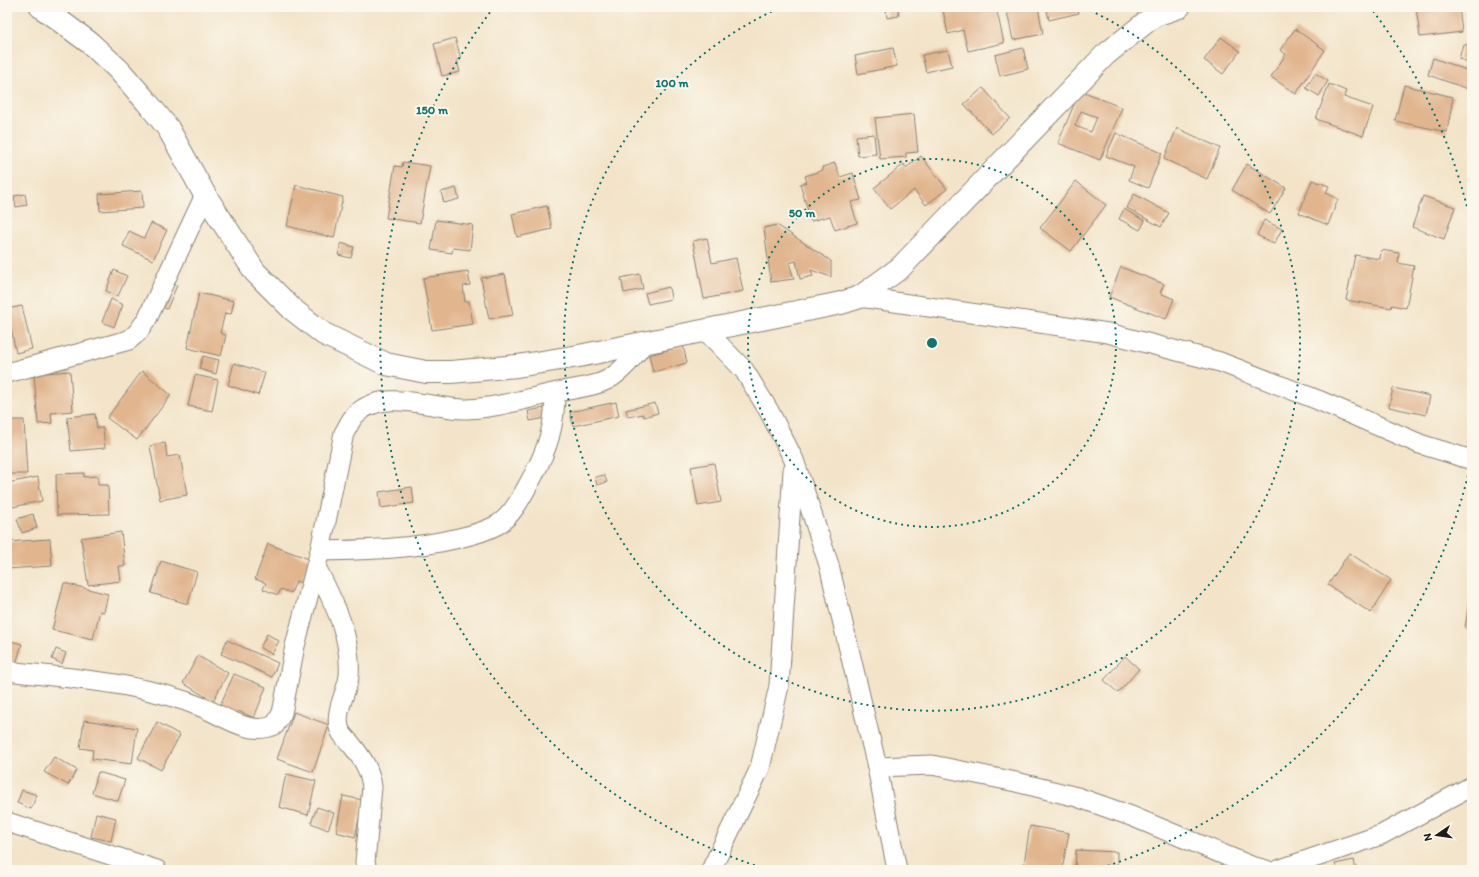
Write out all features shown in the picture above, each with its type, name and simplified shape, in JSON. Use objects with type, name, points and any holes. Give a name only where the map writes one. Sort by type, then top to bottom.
[{"type":"street","points":[[40,7],[90,43],[124,75],[168,128],[205,196],[255,272],[292,309],[324,334],[386,364],[426,372],[451,372],[517,366],[841,303],[860,297],[900,268],[1105,55],[1153,11],[1179,7]]},
{"type":"street","points":[[7,372],[129,340],[134,336],[147,319],[205,196]]},
{"type":"street","points":[[860,297],[1108,333],[1212,360],[1318,400],[1420,444],[1472,460]]},
{"type":"street","points":[[705,330],[744,370],[769,411],[794,460],[829,565],[877,767],[897,870]]},
{"type":"street","points":[[7,671],[144,689],[203,708],[241,726],[257,730],[275,725],[282,713],[295,646],[318,559],[344,433],[355,416],[367,406],[383,402],[405,401],[466,409],[494,405],[606,381],[623,369],[645,342]]},
{"type":"street","points":[[318,559],[434,544],[471,535],[498,525],[512,510],[544,455],[555,418],[555,392]]},
{"type":"street","points":[[710,870],[760,768],[779,686],[794,460]]},
{"type":"street","points":[[318,559],[346,636],[349,677],[340,712],[339,727],[362,758],[371,777],[372,787],[365,862],[367,870]]},
{"type":"street","points":[[877,767],[932,765],[1016,782],[1078,797],[1131,816],[1251,866],[1266,870]]},
{"type":"street","points":[[1285,869],[1381,835],[1472,786]]},
{"type":"street","points":[[7,822],[157,870]]},
{"type":"building","points":[[957,7],[996,7],[1004,43],[968,51],[963,30],[948,34],[943,10]]},
{"type":"building","points":[[1006,7],[1038,7],[1043,34],[1013,40]]},
{"type":"building","points":[[1046,7],[1077,7],[1079,13],[1049,20]]},
{"type":"building","points":[[1416,7],[1459,7],[1462,32],[1420,37]]},
{"type":"building","points":[[898,8],[899,16],[887,18],[886,10]]},
{"type":"building","points":[[1295,29],[1325,50],[1296,94],[1271,77],[1286,54],[1280,50]]},
{"type":"building","points":[[1221,37],[1240,51],[1223,74],[1204,60]]},
{"type":"building","points":[[455,38],[461,59],[457,60],[460,72],[442,76],[434,44]]},
{"type":"building","points":[[1463,44],[1472,46],[1472,63],[1459,59]]},
{"type":"building","points":[[893,48],[897,66],[858,74],[855,56]]},
{"type":"building","points":[[1023,48],[1028,69],[1000,76],[995,55]]},
{"type":"building","points":[[948,50],[952,66],[926,72],[922,55]]},
{"type":"building","points":[[1433,58],[1472,72],[1468,89],[1428,75]]},
{"type":"building","points":[[1315,73],[1328,81],[1319,96],[1306,88]]},
{"type":"building","points":[[1329,84],[1346,91],[1344,97],[1373,107],[1363,136],[1316,119]]},
{"type":"building","points":[[1404,85],[1453,97],[1447,132],[1395,121]]},
{"type":"building","points":[[983,88],[1010,118],[992,134],[964,104]]},
{"type":"building","points":[[1080,90],[1122,108],[1100,160],[1058,143]],"holes":[[[1081,111],[1097,117],[1091,132],[1075,126]]]},
{"type":"building","points":[[914,114],[918,152],[906,153],[906,157],[880,159],[875,118]]},
{"type":"building","points":[[1177,128],[1220,148],[1207,179],[1164,159]]},
{"type":"building","points":[[1116,133],[1162,153],[1148,188],[1129,180],[1134,167],[1106,156]]},
{"type":"building","points":[[874,134],[876,154],[858,156],[856,136]]},
{"type":"building","points":[[921,156],[947,189],[926,205],[914,190],[890,209],[874,188],[904,164],[906,168]]},
{"type":"building","points":[[403,162],[430,166],[420,223],[386,218],[395,166],[402,167]]},
{"type":"building","points":[[835,163],[840,177],[853,173],[861,200],[851,202],[857,223],[835,230],[830,216],[811,221],[800,184],[807,182],[805,176],[823,170],[822,167]]},
{"type":"building","points":[[1247,164],[1286,188],[1270,214],[1232,190]]},
{"type":"building","points":[[1312,180],[1329,186],[1326,193],[1338,199],[1328,225],[1299,213]]},
{"type":"building","points":[[1076,181],[1106,205],[1071,251],[1040,228]]},
{"type":"building","points":[[296,185],[343,197],[334,238],[287,226]]},
{"type":"building","points":[[456,188],[459,199],[444,203],[441,192]]},
{"type":"building","points":[[142,191],[143,208],[100,211],[99,194]]},
{"type":"building","points":[[25,194],[27,205],[16,207],[14,196]]},
{"type":"building","points":[[1134,194],[1169,213],[1161,227],[1127,208]]},
{"type":"building","points":[[1423,196],[1455,207],[1444,239],[1412,227]]},
{"type":"building","points":[[547,206],[552,229],[517,237],[512,214]]},
{"type":"building","points":[[1124,209],[1145,221],[1140,230],[1119,219]]},
{"type":"building","points":[[436,220],[473,225],[470,250],[453,248],[452,253],[431,250]]},
{"type":"building","points":[[1264,220],[1282,229],[1274,244],[1257,235]]},
{"type":"building","points":[[151,223],[167,230],[153,260],[123,246],[129,231],[144,238]]},
{"type":"building","points":[[777,225],[831,261],[831,277],[811,270],[813,276],[800,279],[796,261],[789,263],[794,279],[771,282],[764,228]]},
{"type":"building","points":[[707,238],[712,263],[736,258],[743,291],[704,299],[693,241]]},
{"type":"building","points":[[341,243],[354,247],[351,258],[338,255]]},
{"type":"building","points":[[1381,250],[1399,253],[1398,263],[1414,266],[1406,308],[1392,305],[1391,308],[1346,300],[1355,255],[1380,259]]},
{"type":"building","points":[[1121,267],[1164,284],[1160,293],[1174,299],[1166,319],[1109,297]]},
{"type":"building","points":[[114,270],[127,276],[118,296],[106,291]]},
{"type":"building","points":[[468,271],[470,285],[463,286],[465,302],[469,301],[473,324],[432,330],[423,278]]},
{"type":"building","points":[[505,274],[513,315],[489,319],[481,278]]},
{"type":"building","points":[[640,274],[643,289],[624,293],[621,278]]},
{"type":"building","points":[[166,281],[177,285],[167,309],[156,304]]},
{"type":"building","points":[[669,287],[671,299],[648,304],[645,293]]},
{"type":"building","points":[[199,293],[234,301],[231,314],[225,313],[220,333],[226,335],[221,356],[187,348]]},
{"type":"building","points":[[111,299],[123,305],[114,327],[102,322]]},
{"type":"building","points":[[22,306],[32,349],[16,353],[7,309]]},
{"type":"building","points":[[683,346],[687,363],[653,372],[649,355]]},
{"type":"building","points":[[203,356],[219,360],[216,374],[199,369]]},
{"type":"building","points":[[234,363],[265,373],[258,395],[228,385]]},
{"type":"building","points":[[70,371],[73,411],[51,413],[52,423],[38,424],[34,374]]},
{"type":"building","points":[[142,371],[171,395],[137,440],[107,418]]},
{"type":"building","points":[[195,375],[218,380],[212,411],[188,406]]},
{"type":"building","points":[[1393,388],[1430,396],[1426,415],[1389,407]]},
{"type":"building","points":[[616,402],[619,416],[573,426],[570,412]]},
{"type":"building","points":[[655,403],[658,413],[644,417],[643,414],[628,417],[626,410]]},
{"type":"building","points":[[544,408],[546,418],[530,421],[528,411]]},
{"type":"building","points":[[95,414],[97,428],[103,428],[105,448],[71,451],[67,417]]},
{"type":"building","points":[[7,420],[24,420],[27,474],[7,474]]},
{"type":"building","points":[[165,443],[167,457],[180,455],[187,495],[160,500],[150,446]]},
{"type":"building","points":[[714,463],[721,502],[698,506],[691,467]]},
{"type":"building","points":[[84,473],[84,477],[98,476],[98,485],[108,485],[109,514],[57,515],[56,474]]},
{"type":"building","points":[[604,475],[607,482],[597,485],[595,477]]},
{"type":"building","points":[[38,477],[42,501],[7,508],[7,483]]},
{"type":"building","points":[[412,487],[414,503],[381,508],[379,492]]},
{"type":"building","points":[[33,514],[37,528],[22,533],[17,519]]},
{"type":"building","points":[[121,532],[125,566],[119,566],[121,581],[88,585],[81,538]]},
{"type":"building","points":[[50,539],[52,566],[7,569],[7,542]]},
{"type":"building","points":[[268,544],[309,559],[301,583],[296,581],[291,593],[281,589],[278,595],[263,589],[266,583],[255,579]]},
{"type":"building","points":[[1349,553],[1391,580],[1371,613],[1328,585]]},
{"type":"building","points":[[161,561],[197,572],[188,604],[151,593]]},
{"type":"building","points":[[64,583],[108,594],[104,612],[100,611],[93,639],[52,630]]},
{"type":"building","points":[[1470,596],[1472,596],[1472,629],[1465,628]]},
{"type":"building","points":[[267,634],[279,641],[272,654],[260,648]]},
{"type":"building","points":[[7,640],[22,644],[15,667],[7,665]]},
{"type":"building","points":[[227,640],[278,663],[272,677],[221,654]]},
{"type":"building","points":[[56,649],[66,653],[62,664],[52,659]]},
{"type":"building","points":[[198,656],[228,673],[213,701],[183,683]]},
{"type":"building","points":[[1125,656],[1139,669],[1118,693],[1104,680]]},
{"type":"building","points":[[234,674],[266,687],[254,718],[238,711],[235,717],[218,710]]},
{"type":"building","points":[[294,712],[329,725],[313,772],[277,759]]},
{"type":"building","points":[[84,720],[137,728],[132,764],[92,759],[93,750],[80,748]]},
{"type":"building","points":[[157,722],[180,735],[161,770],[138,758]]},
{"type":"building","points":[[54,757],[77,770],[68,785],[44,772]]},
{"type":"building","points":[[98,772],[125,780],[118,801],[92,793]]},
{"type":"building","points":[[286,774],[316,781],[308,815],[279,807]]},
{"type":"building","points":[[22,790],[37,795],[31,809],[17,803]]},
{"type":"building","points":[[343,796],[363,800],[355,837],[336,832]]},
{"type":"building","points":[[317,807],[334,813],[328,830],[311,823]]},
{"type":"building","points":[[96,813],[116,818],[111,841],[91,837]]},
{"type":"building","points":[[1030,826],[1069,833],[1062,870],[1023,870]]},
{"type":"building","points":[[1076,850],[1117,852],[1117,870],[1075,870]]},
{"type":"building","points":[[1354,860],[1356,870],[1337,870],[1335,864]]}]
